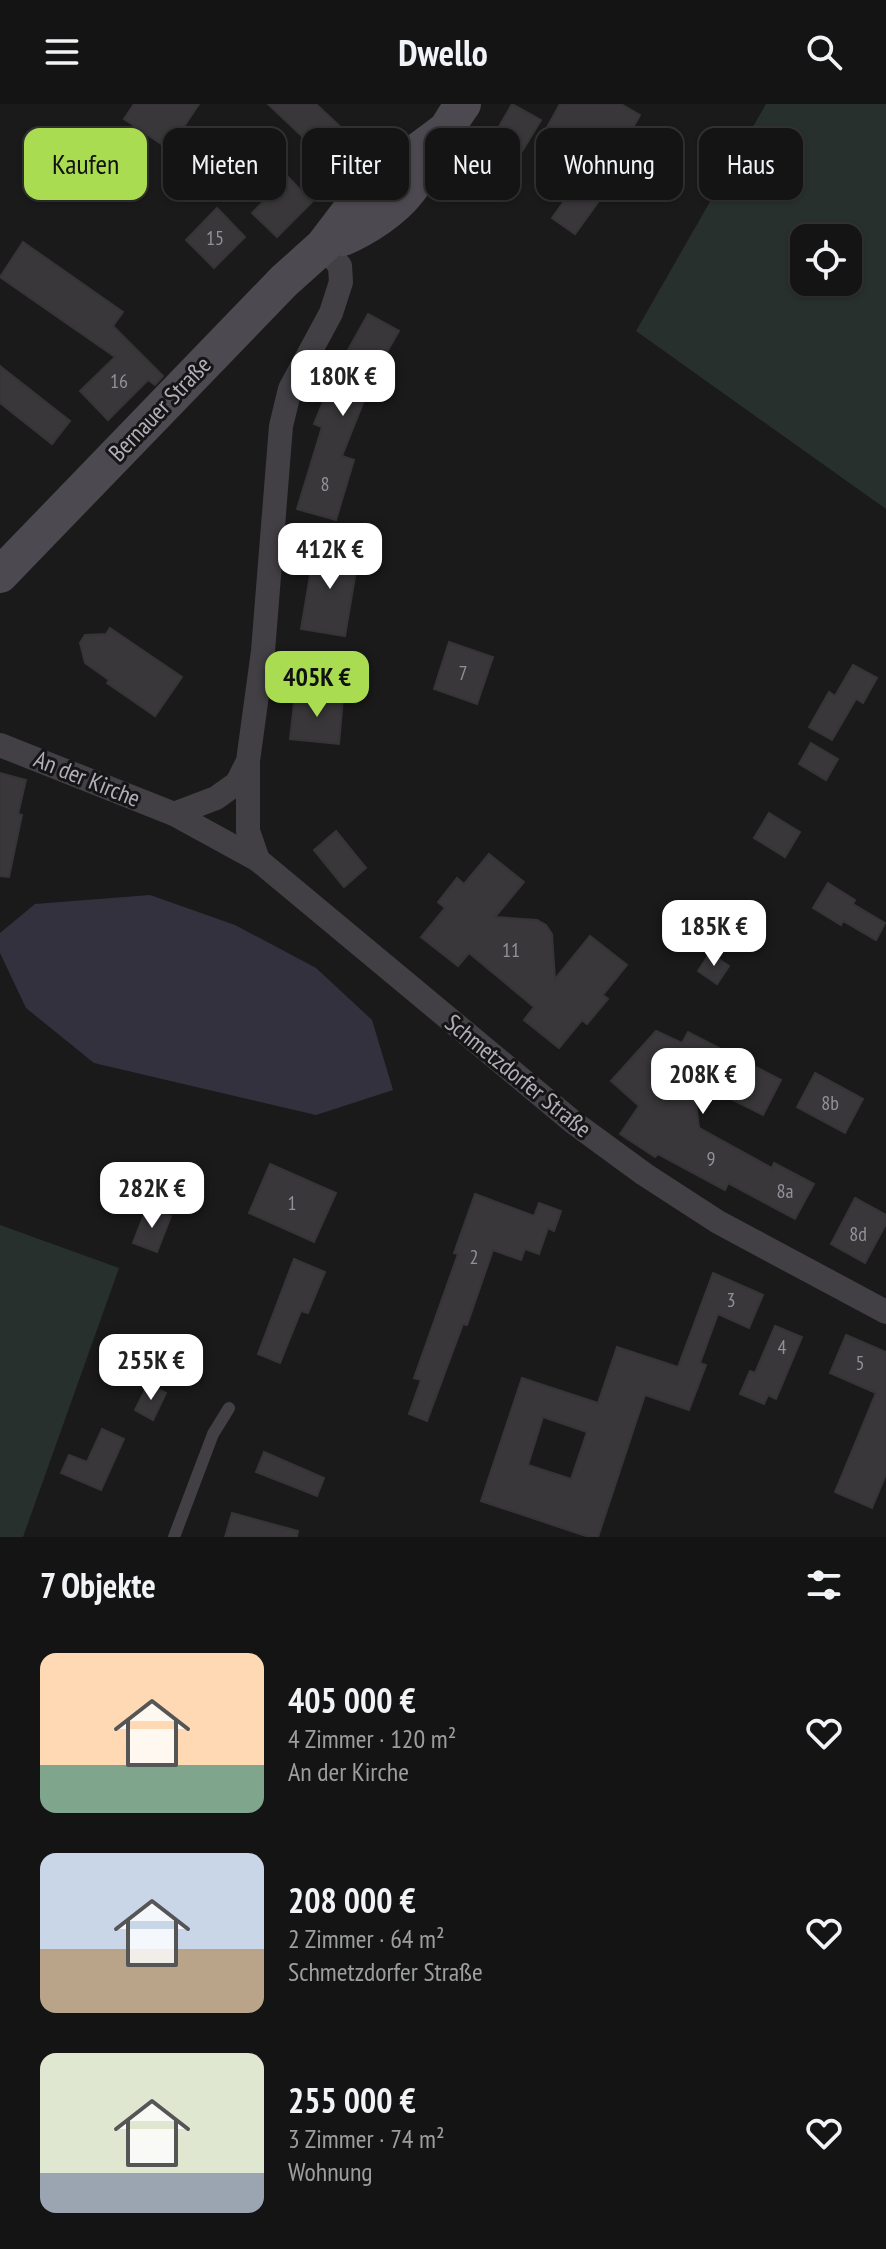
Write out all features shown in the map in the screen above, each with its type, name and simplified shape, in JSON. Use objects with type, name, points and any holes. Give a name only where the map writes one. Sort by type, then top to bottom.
[{"type":"main road","name":"Bernauer Straße","points":[[0,575],[284,281],[323,246],[352,208],[453,118]]},
{"type":"street","points":[[258,860],[248,831],[248,761],[263,651],[281,426],[290,389],[331,313],[341,282],[340,266],[323,246]]},
{"type":"street","name":"An der Kirche","points":[[0,745],[174,814],[258,860]]},
{"type":"street","points":[[174,814],[198,807],[237,783],[248,761]]},
{"type":"street","name":"Schmetzdorfer Straße","points":[[258,860],[550,1103],[644,1174],[718,1222],[886,1312]]},
{"type":"lane","points":[[174,1537],[213,1434],[229,1408]]},
{"type":"shaded area","points":[[766,104],[886,104],[886,509],[636,331],[711,200],[803,200],[803,128],[752,128]]},
{"type":"shaded area","points":[[150,895],[235,925],[316,968],[372,1020],[393,1090],[316,1115],[94,1063],[26,1008],[0,953],[0,933],[35,904]]},
{"type":"shaded area","points":[[0,1225],[119,1268],[23,1537],[0,1537]]},
{"type":"building","points":[[134,104],[199,104],[183,128],[163,128],[163,145],[147,134],[147,128],[138,128],[124,119]]},
{"type":"building","points":[[268,104],[316,104],[342,128],[302,128],[302,136]]},
{"type":"building","points":[[512,104],[541,120],[520,154],[520,128],[498,128]]},
{"type":"building","points":[[560,104],[621,104],[640,115],[633,128],[547,128]]},
{"type":"building","points":[[288,177],[302,192],[302,200],[312,202],[277,237],[252,213],[265,200],[286,200]]},
{"type":"building","points":[[565,200],[600,200],[575,234],[552,218]]},
{"type":"building","points":[[217,208],[245,237],[214,268],[186,240]]},
{"type":"building","points":[[23,242],[123,312],[113,326],[163,376],[155,385],[148,380],[108,420],[80,391],[115,357],[0,277]]},
{"type":"building","points":[[368,314],[399,331],[375,373],[342,456],[354,460],[336,520],[297,509],[322,427],[314,424],[334,375]]},
{"type":"building","points":[[0,366],[70,421],[52,444],[0,403]]},
{"type":"building","points":[[315,546],[359,553],[345,636],[301,629]]},
{"type":"building","points":[[110,628],[182,677],[155,716],[107,683],[109,680],[85,663],[80,643],[85,635],[106,634]]},
{"type":"building","points":[[449,642],[493,657],[477,704],[434,689]]},
{"type":"building","points":[[853,665],[877,678],[863,703],[856,699],[832,740],[809,727],[829,692],[835,696]]},
{"type":"building","points":[[295,694],[343,698],[339,744],[290,739]]},
{"type":"building","points":[[811,743],[838,759],[826,780],[799,764]]},
{"type":"building","points":[[0,773],[26,780],[9,877],[0,876]]},
{"type":"building","points":[[769,813],[800,832],[785,857],[754,838]]},
{"type":"building","points":[[336,831],[366,868],[344,887],[314,850]]},
{"type":"building","points":[[489,854],[524,882],[495,917],[537,920],[546,925],[552,934],[555,979],[590,936],[627,965],[603,995],[608,999],[587,1024],[582,1020],[559,1048],[524,1020],[534,1007],[469,953],[458,966],[421,937],[445,908],[438,902],[457,878],[464,884]]},
{"type":"building","points":[[828,883],[855,900],[853,904],[885,923],[876,940],[843,921],[841,925],[813,908]]},
{"type":"building","points":[[710,953],[729,966],[717,984],[698,971]]},
{"type":"building","points":[[656,1031],[682,1043],[688,1032],[781,1080],[763,1115],[693,1080],[699,1128],[772,1168],[774,1163],[814,1184],[795,1219],[728,1183],[725,1190],[658,1154],[655,1157],[620,1134],[639,1106],[611,1081]]},
{"type":"building","points":[[815,1073],[863,1099],[845,1133],[797,1107]]},
{"type":"building","points":[[270,1164],[336,1193],[314,1242],[249,1213]]},
{"type":"building","points":[[475,1194],[534,1216],[539,1203],[561,1211],[554,1231],[548,1228],[539,1254],[525,1249],[521,1260],[493,1250],[467,1325],[463,1324],[427,1421],[409,1414],[421,1380],[414,1378],[458,1254],[454,1253]]},
{"type":"building","points":[[855,1198],[886,1215],[886,1224],[865,1263],[831,1244]]},
{"type":"building","points":[[147,1207],[171,1216],[157,1252],[133,1243]]},
{"type":"building","points":[[294,1259],[325,1272],[308,1313],[301,1311],[280,1363],[258,1354]]},
{"type":"building","points":[[713,1273],[763,1295],[749,1328],[718,1314],[700,1363],[706,1365],[689,1410],[645,1395],[598,1537],[589,1537],[481,1501],[522,1378],[598,1403],[617,1347],[678,1367]],"holes":[[[543,1417],[587,1432],[571,1479],[528,1465]]]},
{"type":"building","points":[[775,1326],[802,1337],[776,1399],[768,1395],[764,1404],[740,1394],[750,1371],[755,1373]]},
{"type":"building","points":[[846,1335],[886,1352],[886,1474],[872,1508],[835,1492],[876,1393],[830,1373]]},
{"type":"building","points":[[148,1384],[166,1393],[153,1420],[135,1410]]},
{"type":"building","points":[[102,1429],[124,1439],[101,1490],[61,1473],[69,1455],[87,1462]]},
{"type":"building","points":[[264,1452],[324,1478],[317,1496],[256,1472]]},
{"type":"building","points":[[232,1513],[298,1531],[297,1537],[225,1537]]}]
